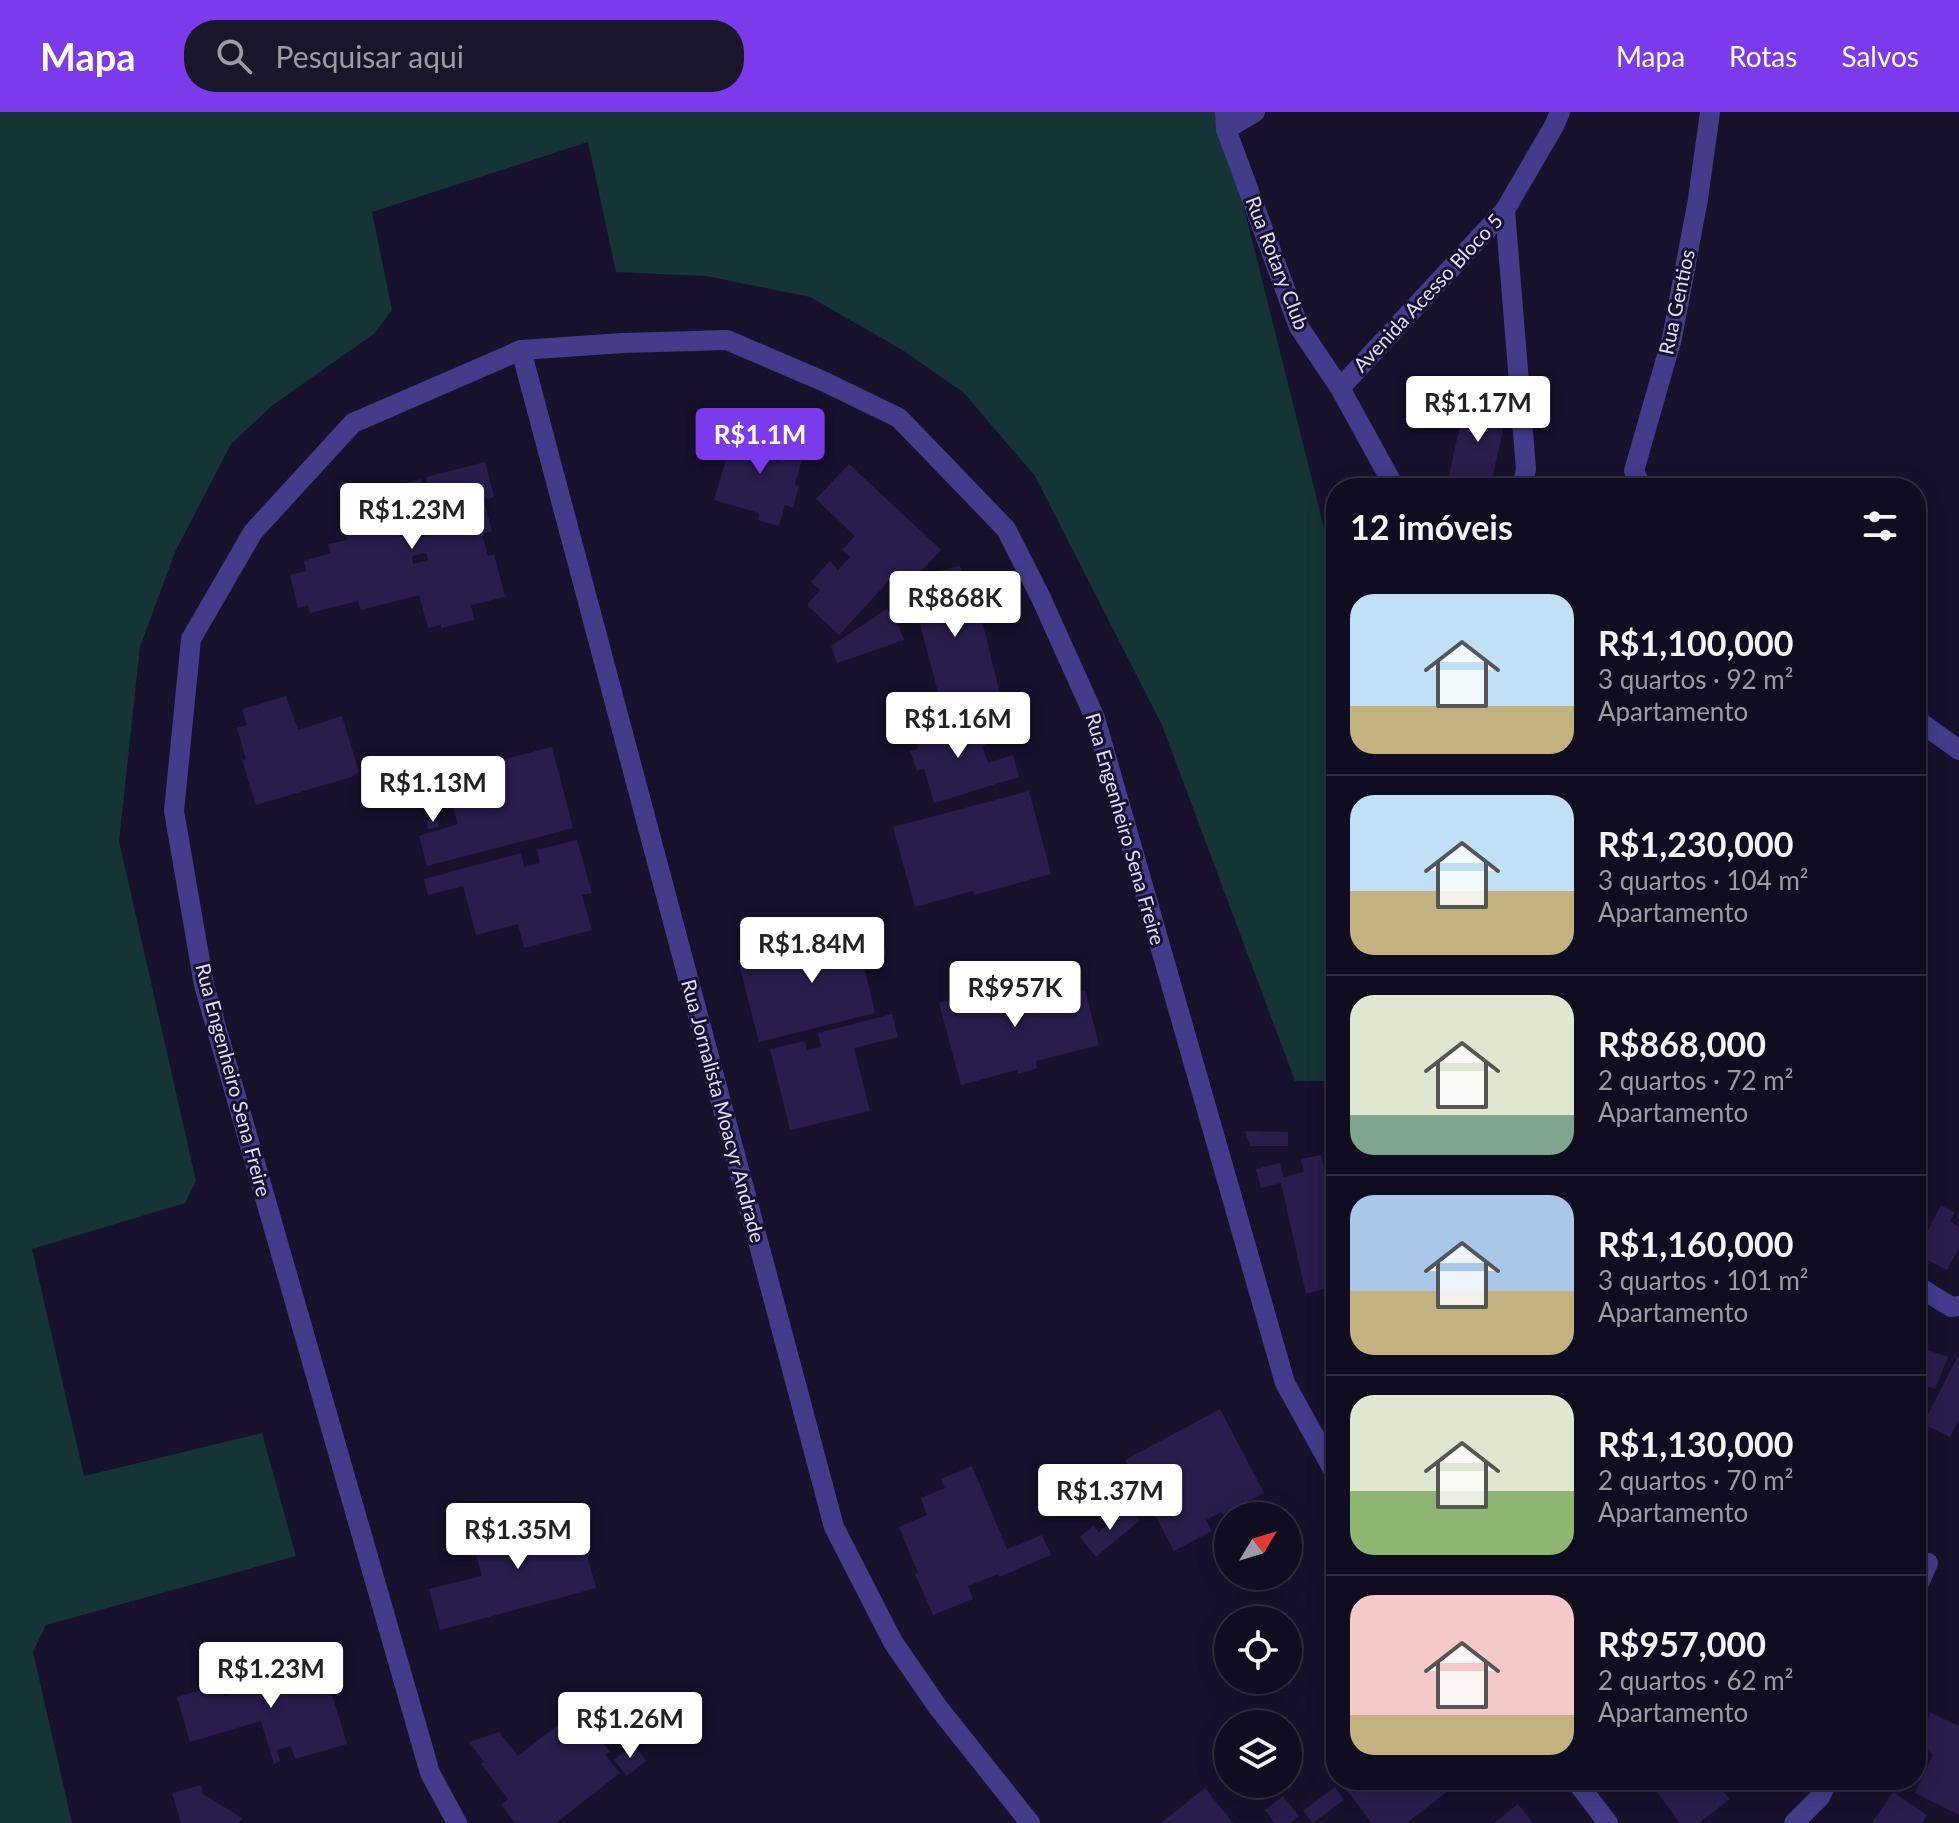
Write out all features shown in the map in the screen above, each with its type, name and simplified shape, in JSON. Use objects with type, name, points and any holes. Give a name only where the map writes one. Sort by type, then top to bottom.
[{"type":"street","points":[[1225,120],[1255,112]]},
{"type":"street","name":"Avenida Acesso Bloco 5","points":[[1340,388],[1505,210],[1560,112]]},
{"type":"street","name":"Rua Gentios","points":[[1637,478],[1634,471],[1672,338],[1698,199],[1710,112]]},
{"type":"street","name":"Rua Rotary Club","points":[[1225,120],[1299,327],[1340,388],[1390,478]]},
{"type":"street","points":[[1505,210],[1526,469],[1524,478]]},
{"type":"street","name":"Rua Engenheiro Sena Freire","points":[[457,1823],[430,1773],[204,985],[174,811],[191,639],[253,532],[353,423],[521,350],[727,340],[899,418],[1006,529],[1095,718],[1285,1383],[1326,1457]]},
{"type":"street","name":"Rua Jornalista Moacyr Andrade","points":[[521,350],[834,1527],[893,1642],[937,1706],[1030,1823]]},
{"type":"street","points":[[1926,726],[1959,750]]},
{"type":"street","points":[[1926,1291],[1951,1307],[1959,1306]]},
{"type":"street","points":[[1926,1568],[1928,1563]]},
{"type":"street","points":[[1583,1790],[1608,1823]]},
{"type":"street","points":[[1794,1823],[1823,1790]]},
{"type":"green space","points":[[0,112],[1220,112],[1326,536],[1326,1081],[1295,1081],[1162,725],[1035,476],[964,393],[904,351],[810,297],[706,276],[616,272],[588,142],[372,212],[392,310],[375,333],[273,405],[231,444],[175,552],[140,647],[119,841],[196,1181],[185,1203],[32,1249],[84,1476],[262,1433],[296,1556],[46,1625],[33,1652],[72,1823],[0,1823]]},
{"type":"building","points":[[1466,398],[1508,408],[1492,478],[1448,478]]},
{"type":"building","points":[[738,419],[761,426],[752,454],[779,462],[786,438],[806,445],[795,485],[799,486],[793,508],[785,505],[779,526],[758,520],[759,513],[714,500]]},
{"type":"building","points":[[485,462],[494,497],[484,500],[492,531],[482,534],[488,556],[494,554],[505,597],[471,605],[474,620],[441,628],[441,625],[428,628],[419,595],[361,610],[358,601],[310,613],[308,605],[298,608],[290,575],[306,571],[304,561],[331,553],[328,544],[347,540],[340,516],[365,510],[364,505],[383,501],[380,492],[390,490],[389,487],[421,479],[422,484],[427,483],[426,477]],"holes":[[[426,553],[428,560],[413,564],[412,556]]]},
{"type":"building","points":[[849,464],[941,550],[907,586],[895,574],[839,635],[807,605],[820,590],[811,582],[830,561],[838,570],[850,557],[842,550],[855,536],[816,499]]},
{"type":"building","points":[[960,566],[971,593],[975,592],[1000,694],[942,708],[911,589],[929,584],[926,574]]},
{"type":"building","points":[[887,609],[904,640],[837,663],[831,646]]},
{"type":"building","points":[[286,696],[298,730],[342,716],[359,772],[256,805],[242,760],[246,759],[237,728],[247,725],[242,709]]},
{"type":"building","points":[[942,716],[947,733],[984,722],[990,743],[982,746],[988,763],[1013,755],[1019,777],[934,803],[924,768],[917,771],[910,751],[918,749],[912,725]]},
{"type":"building","points":[[552,747],[573,828],[427,866],[419,836],[458,824],[442,770],[468,764],[472,781],[485,778],[482,765]]},
{"type":"building","points":[[1029,791],[1051,874],[915,907],[893,827]]},
{"type":"building","points":[[438,820],[439,827],[428,829],[426,822]]},
{"type":"building","points":[[577,840],[592,893],[582,895],[592,930],[524,948],[518,924],[476,935],[463,886],[428,895],[424,879],[521,853],[524,867],[540,863],[537,850]]},
{"type":"building","points":[[878,921],[886,954],[863,962],[875,1013],[759,1042],[738,960],[768,952],[770,959],[856,938],[853,928]]},
{"type":"building","points":[[1036,978],[1042,1002],[1085,990],[1099,1045],[1036,1061],[1037,1068],[1018,1074],[1017,1070],[961,1085],[939,1003]]},
{"type":"building","points":[[892,1014],[898,1037],[854,1048],[870,1111],[790,1130],[770,1049],[805,1041],[807,1050],[821,1047],[818,1033]]},
{"type":"building","points":[[1245,1131],[1288,1132],[1288,1146],[1250,1146]]},
{"type":"building","points":[[1321,1155],[1326,1176],[1326,1288],[1306,1294],[1281,1183],[1261,1188],[1256,1169],[1280,1163],[1283,1177],[1304,1172],[1301,1159]]},
{"type":"building","points":[[1941,1205],[1955,1213],[1950,1221],[1959,1227],[1959,1248],[1947,1270],[1926,1259],[1926,1234]]},
{"type":"building","points":[[1926,1349],[1948,1357],[1935,1389],[1926,1386]]},
{"type":"building","points":[[1959,1354],[1959,1420],[1950,1437],[1926,1425],[1926,1418]]},
{"type":"building","points":[[1220,1409],[1264,1493],[1246,1502],[1214,1502],[1214,1516],[1206,1520],[1212,1531],[1174,1551],[1125,1460]]},
{"type":"building","points":[[972,1466],[1007,1549],[1042,1535],[1051,1555],[999,1577],[998,1574],[968,1586],[973,1599],[933,1615],[899,1527],[927,1515],[921,1498],[945,1488],[941,1479]]},
{"type":"building","points":[[1129,1506],[1140,1520],[1096,1557],[1080,1537],[1093,1526],[1099,1532]]},
{"type":"building","points":[[575,1511],[596,1588],[440,1630],[429,1589],[482,1576],[470,1534],[503,1525],[504,1530]]},
{"type":"building","points":[[315,1659],[319,1677],[326,1675],[347,1744],[295,1759],[291,1746],[277,1750],[280,1761],[274,1764],[261,1721],[190,1742],[177,1697],[221,1684],[224,1696],[237,1693],[234,1682]]},
{"type":"building","points":[[573,1713],[590,1734],[594,1731],[610,1752],[605,1755],[620,1773],[556,1823],[515,1823],[501,1804],[508,1799],[481,1764],[484,1762],[469,1742],[499,1732],[518,1756]]},
{"type":"building","points":[[1931,1713],[1959,1726],[1959,1815],[1915,1793],[1916,1790],[1926,1790],[1926,1770],[1933,1755],[1926,1748],[1926,1724]]},
{"type":"building","points":[[634,1744],[646,1761],[627,1776],[614,1760]]},
{"type":"building","points":[[201,1785],[203,1794],[242,1818],[239,1823],[181,1823],[172,1793]]},
{"type":"building","points":[[1205,1788],[1233,1823],[1161,1823]]},
{"type":"building","points":[[1331,1790],[1337,1790],[1344,1800],[1313,1823],[1303,1811]]},
{"type":"building","points":[[1347,1790],[1449,1790],[1407,1823],[1372,1823]]},
{"type":"building","points":[[1655,1790],[1721,1790],[1730,1799],[1699,1823],[1680,1823]]},
{"type":"building","points":[[1893,1792],[1927,1815],[1922,1823],[1872,1823]]},
{"type":"building","points":[[1285,1798],[1299,1816],[1290,1823],[1275,1823],[1265,1810]]},
{"type":"building","points":[[1518,1804],[1533,1823],[1494,1823]]}]
